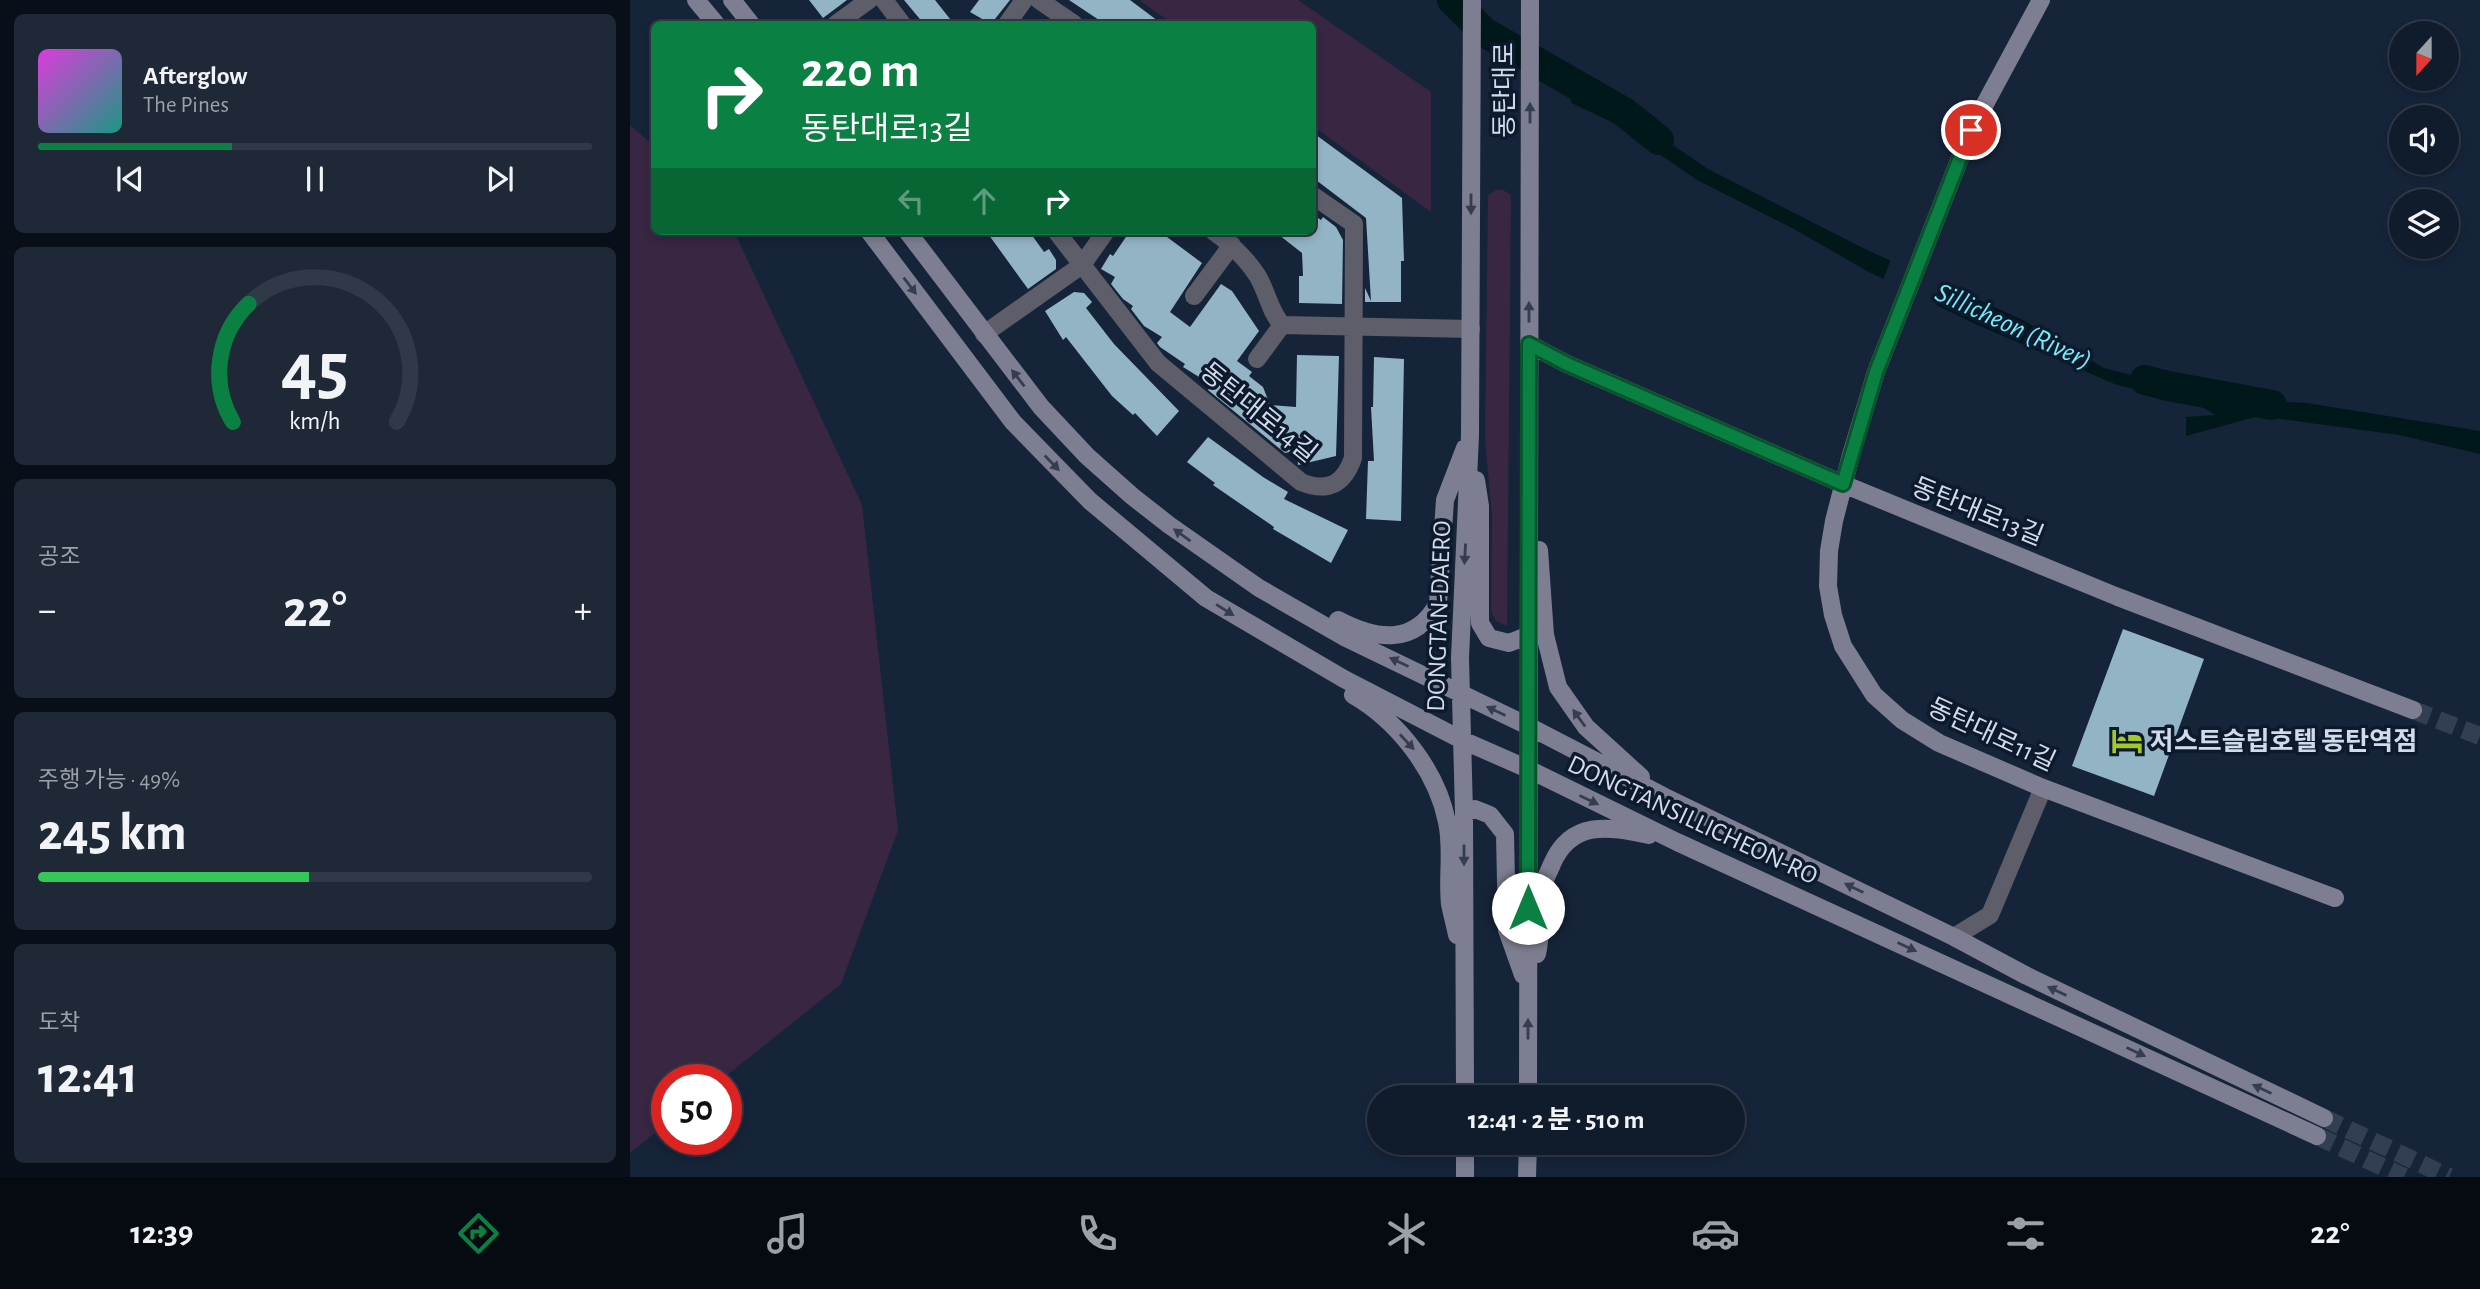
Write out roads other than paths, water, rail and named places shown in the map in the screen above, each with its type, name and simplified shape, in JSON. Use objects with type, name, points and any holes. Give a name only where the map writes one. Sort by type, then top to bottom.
[{"type":"main road","points":[[696,0],[714,21]]},
{"type":"main road","points":[[732,0],[749,21]]},
{"type":"main road","name":"동탄대로","points":[[1471,136],[1472,0]]},
{"type":"main road","name":"동탄대로","points":[[1529,344],[1530,0]]},
{"type":"main road","name":"동탄대로11길","points":[[2040,0],[1971,130],[1876,372],[1843,484],[1831,541],[1828,586],[1833,615],[1843,646],[1874,695],[1902,720],[1939,743],[2043,788],[2335,898]]},
{"type":"main road","name":"DONGTAN-DAERO","points":[[1465,1085],[1464,813],[1460,693],[1470,435],[1471,136]]},
{"type":"main road","name":"DONGTANSILLICHEON-RO","points":[[872,235],[1013,422],[1054,466],[1100,509],[1206,598],[1344,679],[1462,740],[1677,842],[2317,1136]]},
{"type":"main road","name":"DONGTANSILLICHEON-RO","points":[[910,235],[1041,407],[1087,456],[1132,496],[1218,561],[1303,614],[1665,797],[1954,937],[2027,976],[2324,1118]]},
{"type":"main road","points":[[1528,1085],[1529,344]]},
{"type":"main road","name":"동탄대로13길","points":[[1529,344],[1567,364],[1843,484],[2119,597],[2413,710]]},
{"type":"main road","points":[[1218,561],[1254,571],[1369,635],[1402,634],[1418,628],[1431,616],[1438,603],[1445,500],[1470,435]]},
{"type":"main road","points":[[1470,435],[1480,506],[1480,622],[1489,639],[1509,643],[1529,635]]},
{"type":"main road","points":[[1529,450],[1545,635],[1558,687],[1586,727],[1665,797]]},
{"type":"main road","points":[[1276,641],[1312,671],[1370,705],[1414,748],[1438,794],[1448,823],[1450,903],[1465,974]]},
{"type":"main road","points":[[1464,813],[1475,809],[1490,815],[1505,834],[1507,930],[1528,988]]},
{"type":"main road","points":[[1528,988],[1540,943],[1542,887],[1557,852],[1574,835],[1592,828],[1633,832],[1677,842]]},
{"type":"main road","points":[[1465,1155],[1465,1177]]},
{"type":"main road","points":[[1528,1155],[1528,1177]]},
{"type":"street","points":[[840,21],[869,0]]},
{"type":"street","points":[[884,0],[900,21]]},
{"type":"street","points":[[1009,21],[1024,0]]},
{"type":"street","points":[[1039,0],[1070,21]]},
{"type":"street","name":"동탄대로14길","points":[[1059,235],[1158,363],[1301,482],[1312,486],[1327,486],[1344,477],[1353,458],[1354,224],[1316,198]]},
{"type":"street","points":[[984,334],[1082,265],[1103,235]]},
{"type":"street","points":[[1218,235],[1232,245],[1258,276],[1275,317],[1282,325],[1471,330]]},
{"type":"street","points":[[1194,296],[1232,245]]},
{"type":"street","name":"동탄대로14길","points":[[1257,359],[1282,325]]},
{"type":"street","points":[[1954,937],[1990,915],[2043,788]]},
{"type":"water","points":[[1504,55],[1624,112],[1708,169],[1867,250],[2023,320],[2104,368],[2181,388],[2239,399],[2307,403],[2480,431],[2480,454],[2399,435],[2259,416],[2186,436],[2186,417],[2216,415],[2193,402],[2117,385],[1973,323],[1867,271],[1792,228],[1697,180],[1614,123],[1501,70]]},
{"type":"waterway","name":"Sillicheon (River)","points":[[1452,0],[1484,32],[1624,112],[1659,140]]},
{"type":"waterway","name":"Sillicheon (River)","points":[[2145,380],[2272,405]]},
{"type":"tunnel","points":[[2413,710],[2480,736]]},
{"type":"tunnel","points":[[2324,1118],[2449,1177]]},
{"type":"tunnel","points":[[2317,1136],[2404,1177]]},
{"type":"place","name":"저스트슬립호텔 동탄역점","points":[[2127,741]]}]
